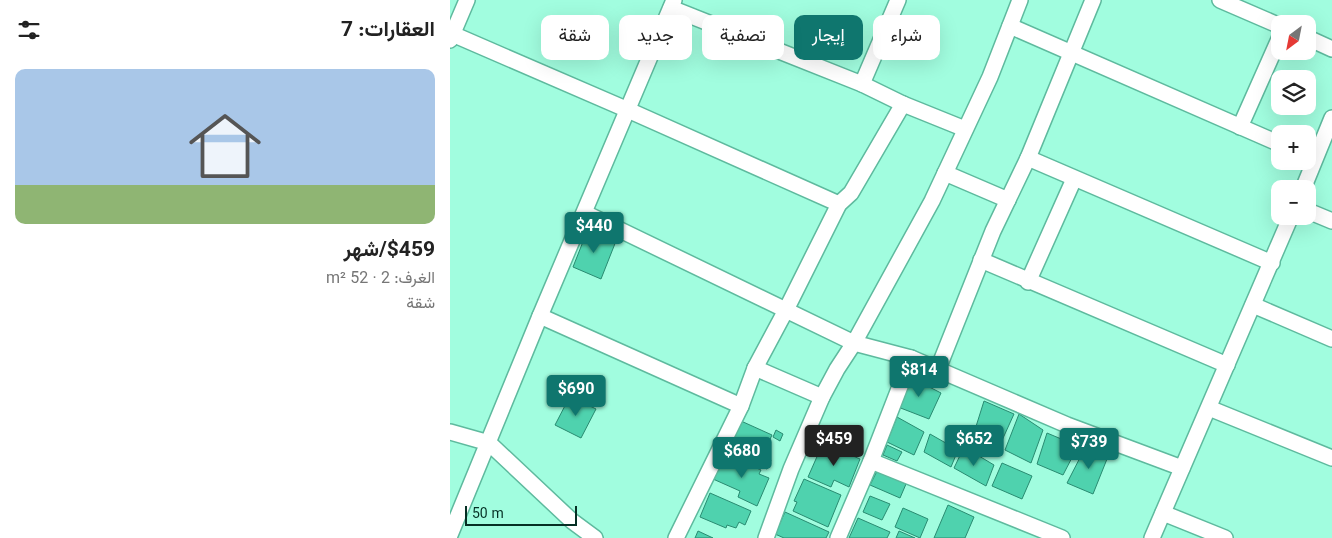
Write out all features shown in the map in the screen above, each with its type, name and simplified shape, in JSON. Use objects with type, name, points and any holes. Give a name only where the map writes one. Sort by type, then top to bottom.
[{"type":"street","points":[[467,0],[451,36],[628,110],[839,204]]},
{"type":"street","points":[[862,84],[898,0]]},
{"type":"street","points":[[766,538],[791,469],[822,397],[932,201],[990,77],[1020,0]]},
{"type":"street","points":[[938,368],[981,260],[1028,158],[1093,0]]},
{"type":"street","points":[[1220,0],[1271,22]]},
{"type":"street","points":[[450,535],[672,4],[965,129]]},
{"type":"street","points":[[1010,26],[1271,140]]},
{"type":"street","points":[[1316,42],[1332,49]]},
{"type":"street","points":[[1240,127],[1271,57]]},
{"type":"street","points":[[676,538],[741,406],[755,368],[839,204],[851,192],[903,104]]},
{"type":"street","points":[[1316,149],[1332,118]]},
{"type":"street","points":[[1028,158],[1272,262]]},
{"type":"street","points":[[945,173],[1008,200]]},
{"type":"street","points":[[1028,282],[1074,178]]},
{"type":"street","points":[[585,213],[854,343],[911,358],[938,368],[1067,425],[1182,468]]},
{"type":"street","points":[[1316,214],[1332,221]]},
{"type":"street","points":[[1152,538],[1287,225]]},
{"type":"street","points":[[981,260],[1028,282],[1227,365]]},
{"type":"street","points":[[1253,305],[1332,339]]},
{"type":"street","points":[[540,316],[741,406]]},
{"type":"street","points":[[838,538],[871,461],[911,358]]},
{"type":"street","points":[[755,368],[822,397]]},
{"type":"street","points":[[1209,408],[1332,458]]},
{"type":"street","points":[[450,432],[489,443],[572,521],[595,538]]},
{"type":"street","points":[[871,461],[1062,538]]},
{"type":"street","points":[[1163,513],[1225,538]]},
{"type":"building","points":[[588,229],[616,241],[601,279],[573,267]]},
{"type":"building","points":[[908,376],[941,393],[929,419],[898,407]]},
{"type":"building","points":[[570,396],[596,409],[581,438],[555,425]]},
{"type":"building","points":[[984,401],[1014,414],[999,447],[973,436]]},
{"type":"building","points":[[1019,414],[1043,430],[1031,463],[1005,450]]},
{"type":"building","points":[[897,417],[924,432],[914,455],[887,442]]},
{"type":"building","points":[[741,421],[772,435],[763,454],[732,440]]},
{"type":"building","points":[[776,430],[783,434],[780,441],[773,437]]},
{"type":"building","points":[[1047,433],[1078,446],[1063,475],[1037,464]]},
{"type":"building","points":[[930,434],[958,450],[951,467],[924,452]]},
{"type":"building","points":[[823,443],[860,459],[849,487],[834,480],[831,487],[808,477]]},
{"type":"building","points":[[887,445],[902,452],[897,461],[883,455]]},
{"type":"building","points":[[1086,446],[1109,454],[1093,494],[1067,483]]},
{"type":"building","points":[[964,447],[994,465],[986,486],[954,468]]},
{"type":"building","points":[[724,454],[761,470],[759,474],[769,478],[757,506],[738,497],[740,491],[713,479]]},
{"type":"building","points":[[763,456],[771,460],[767,469],[759,466]]},
{"type":"building","points":[[1002,463],[1032,476],[1022,499],[992,486]]},
{"type":"building","points":[[877,471],[906,484],[900,498],[870,485]]},
{"type":"building","points":[[804,479],[841,495],[828,527],[793,511],[797,502],[794,501]]},
{"type":"building","points":[[710,493],[751,511],[745,525],[739,522],[736,528],[727,525],[726,528],[700,517]]},
{"type":"building","points":[[870,496],[890,504],[882,520],[863,512]]},
{"type":"building","points":[[948,505],[974,517],[965,538],[934,538]]},
{"type":"building","points":[[903,508],[928,519],[920,538],[895,527]]},
{"type":"building","points":[[785,512],[829,532],[826,538],[784,538],[775,534]]},
{"type":"building","points":[[858,518],[890,532],[887,538],[849,538]]},
{"type":"building","points":[[698,531],[713,538],[695,538]]},
{"type":"building","points":[[899,531],[915,538],[896,538]]}]
